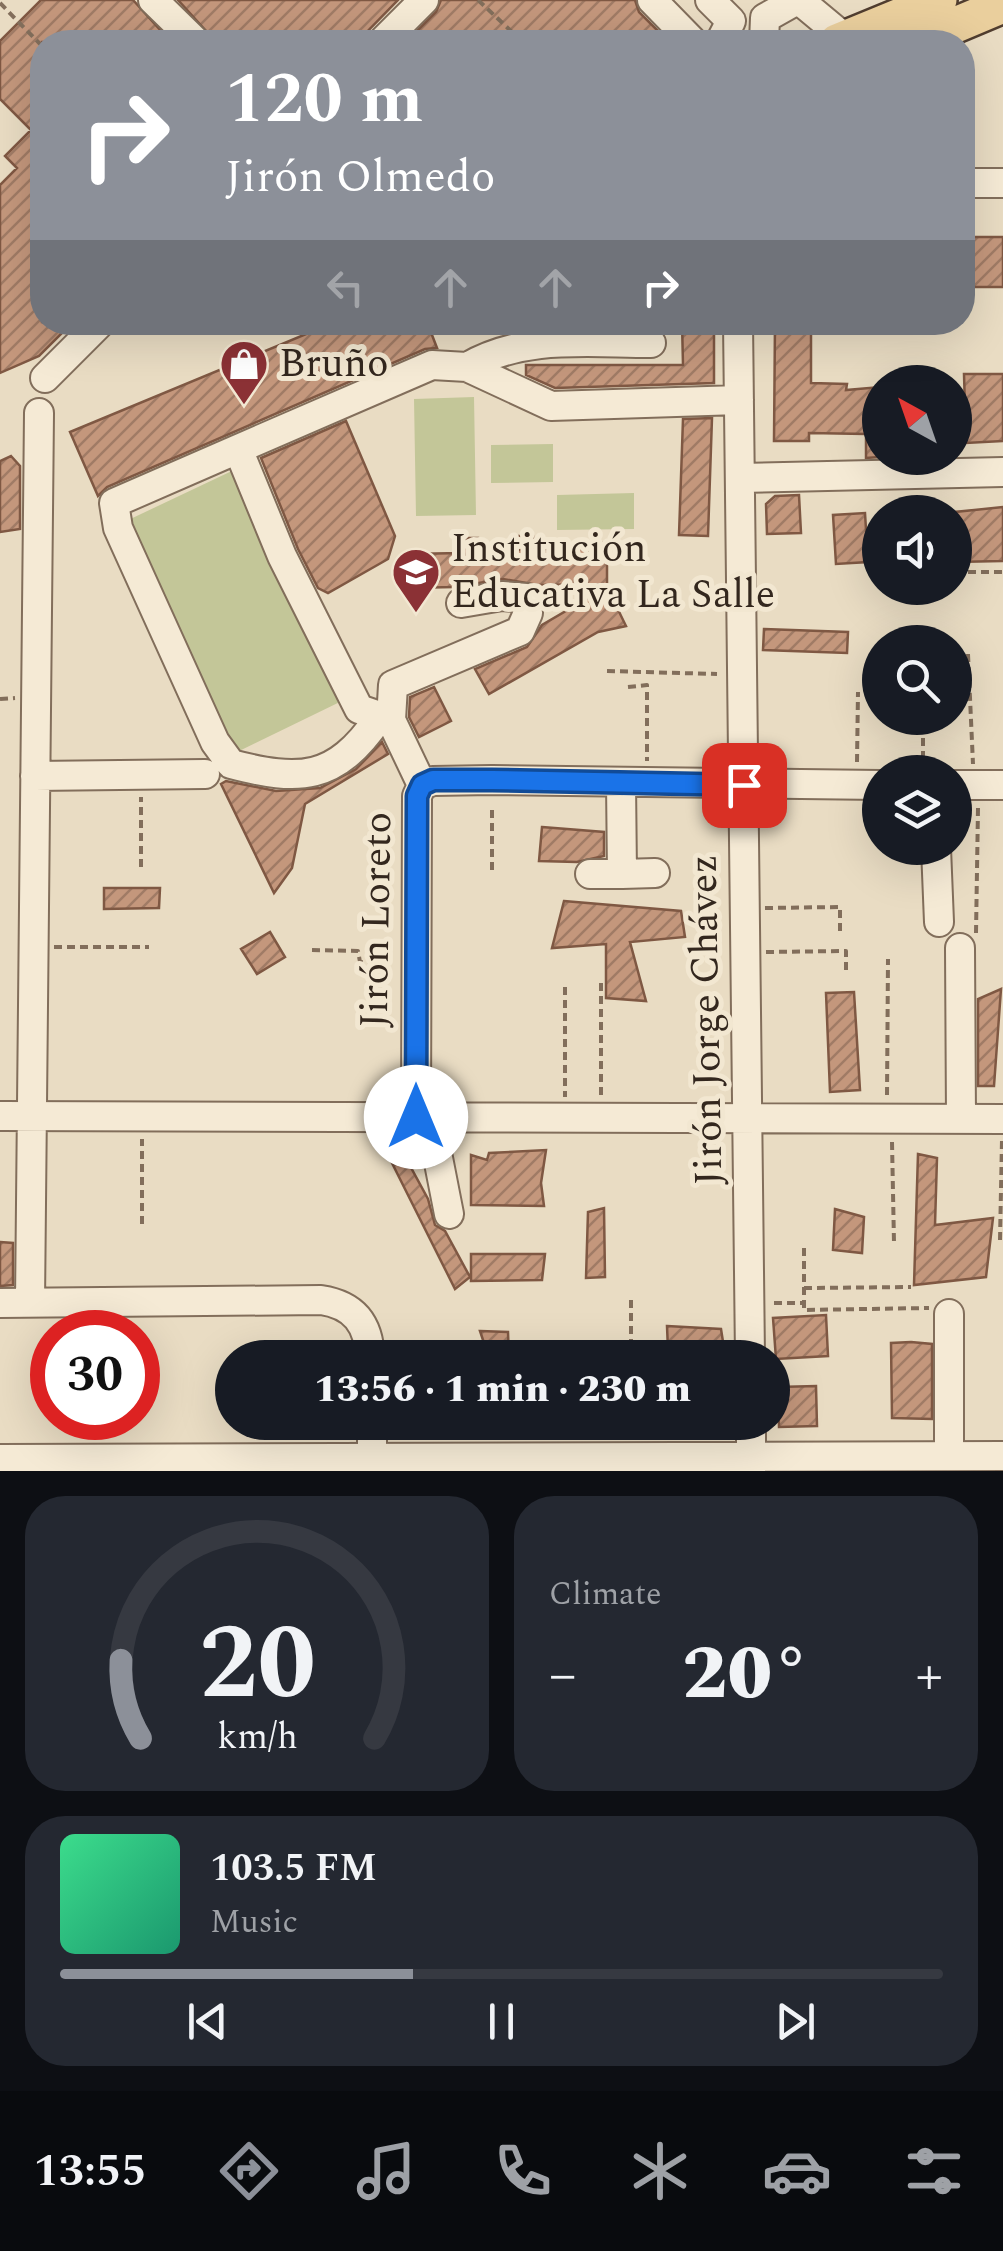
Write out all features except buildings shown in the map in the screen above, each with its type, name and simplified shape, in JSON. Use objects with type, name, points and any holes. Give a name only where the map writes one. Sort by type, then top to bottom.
[{"type":"main road","points":[[867,30],[938,0]]},
{"type":"main road","points":[[944,30],[1003,5]]},
{"type":"street","points":[[153,0],[184,30]]},
{"type":"street","points":[[394,30],[424,0]]},
{"type":"street","points":[[656,4],[688,0]]},
{"type":"street","points":[[710,0],[725,30]]},
{"type":"street","points":[[765,30],[798,0],[829,30]]},
{"type":"street","points":[[656,4],[682,30]]},
{"type":"street","points":[[975,183],[1003,184]]},
{"type":"street","points":[[46,378],[88,335]]},
{"type":"street","name":"Jirón Jorge Chávez","points":[[738,335],[750,1340]]},
{"type":"street","points":[[466,368],[497,350],[533,343],[651,344]]},
{"type":"street","points":[[460,603],[526,598],[528,613],[520,631],[394,686],[384,720],[334,767],[293,778],[231,764],[214,742],[118,528],[114,503],[432,364],[466,368],[551,406],[739,400]]},
{"type":"street","points":[[30,1302],[40,414]]},
{"type":"street","points":[[238,449],[282,556],[359,709],[384,720],[422,785],[433,780],[862,785]]},
{"type":"street","points":[[740,478],[1003,472]]},
{"type":"street","points":[[36,776],[205,774]]},
{"type":"street","points":[[622,874],[634,783]]},
{"type":"street","name":"Jirón Loreto","points":[[422,785],[417,796],[416,962],[423,1117],[448,1214]]},
{"type":"street","points":[[936,865],[938,922]]},
{"type":"street","points":[[590,874],[655,874]]},
{"type":"street","points":[[961,1118],[968,940]]},
{"type":"street","points":[[0,1116],[1003,1119]]},
{"type":"street","points":[[0,1303],[338,1302],[364,1325],[367,1340]]},
{"type":"street","points":[[947,1311],[949,1456]]},
{"type":"street","points":[[0,1459],[50,1465],[751,1464],[1003,1456]]},
{"type":"path","points":[[478,0],[510,30]]},
{"type":"path","points":[[0,3],[30,34]]},
{"type":"path","points":[[972,572],[1003,572]]},
{"type":"path","points":[[607,672],[742,674]]},
{"type":"path","points":[[628,687],[647,685],[634,783]]},
{"type":"path","points":[[858,692],[865,755]]},
{"type":"path","points":[[968,940],[978,785],[972,706]]},
{"type":"path","points":[[141,867],[142,776]]},
{"type":"path","points":[[492,780],[492,870]]},
{"type":"path","points":[[745,909],[840,907],[840,932]]},
{"type":"path","points":[[34,947],[149,947]]},
{"type":"path","points":[[312,950],[358,951],[360,962],[416,962]]},
{"type":"path","points":[[746,952],[846,951],[846,971]]},
{"type":"path","points":[[888,959],[894,1242]]},
{"type":"path","points":[[600,1118],[601,980]]},
{"type":"path","points":[[565,986],[565,1117]]},
{"type":"path","points":[[142,1116],[142,1224]]},
{"type":"path","points":[[1000,1240],[1003,1119]]},
{"type":"path","points":[[804,1248],[804,1310],[947,1311]]},
{"type":"path","points":[[804,1288],[911,1287]]},
{"type":"path","points":[[631,1300],[631,1340]]},
{"type":"path","points":[[750,1304],[804,1303]]},
{"type":"green space","points":[[474,397],[476,515],[416,516],[414,399]]},
{"type":"green space","points":[[553,444],[553,482],[491,483],[491,445]]},
{"type":"green space","points":[[236,469],[346,699],[233,754],[122,523]]},
{"type":"green space","points":[[634,493],[634,529],[557,530],[557,495]]},
{"type":"place","name":"Bruño","points":[[244,406]]},
{"type":"place","name":"Institución Educativa La Salle","points":[[416,614]]},
{"type":"route","points":[[416,1117],[417,796],[422,785],[433,780],[744,785]]}]
